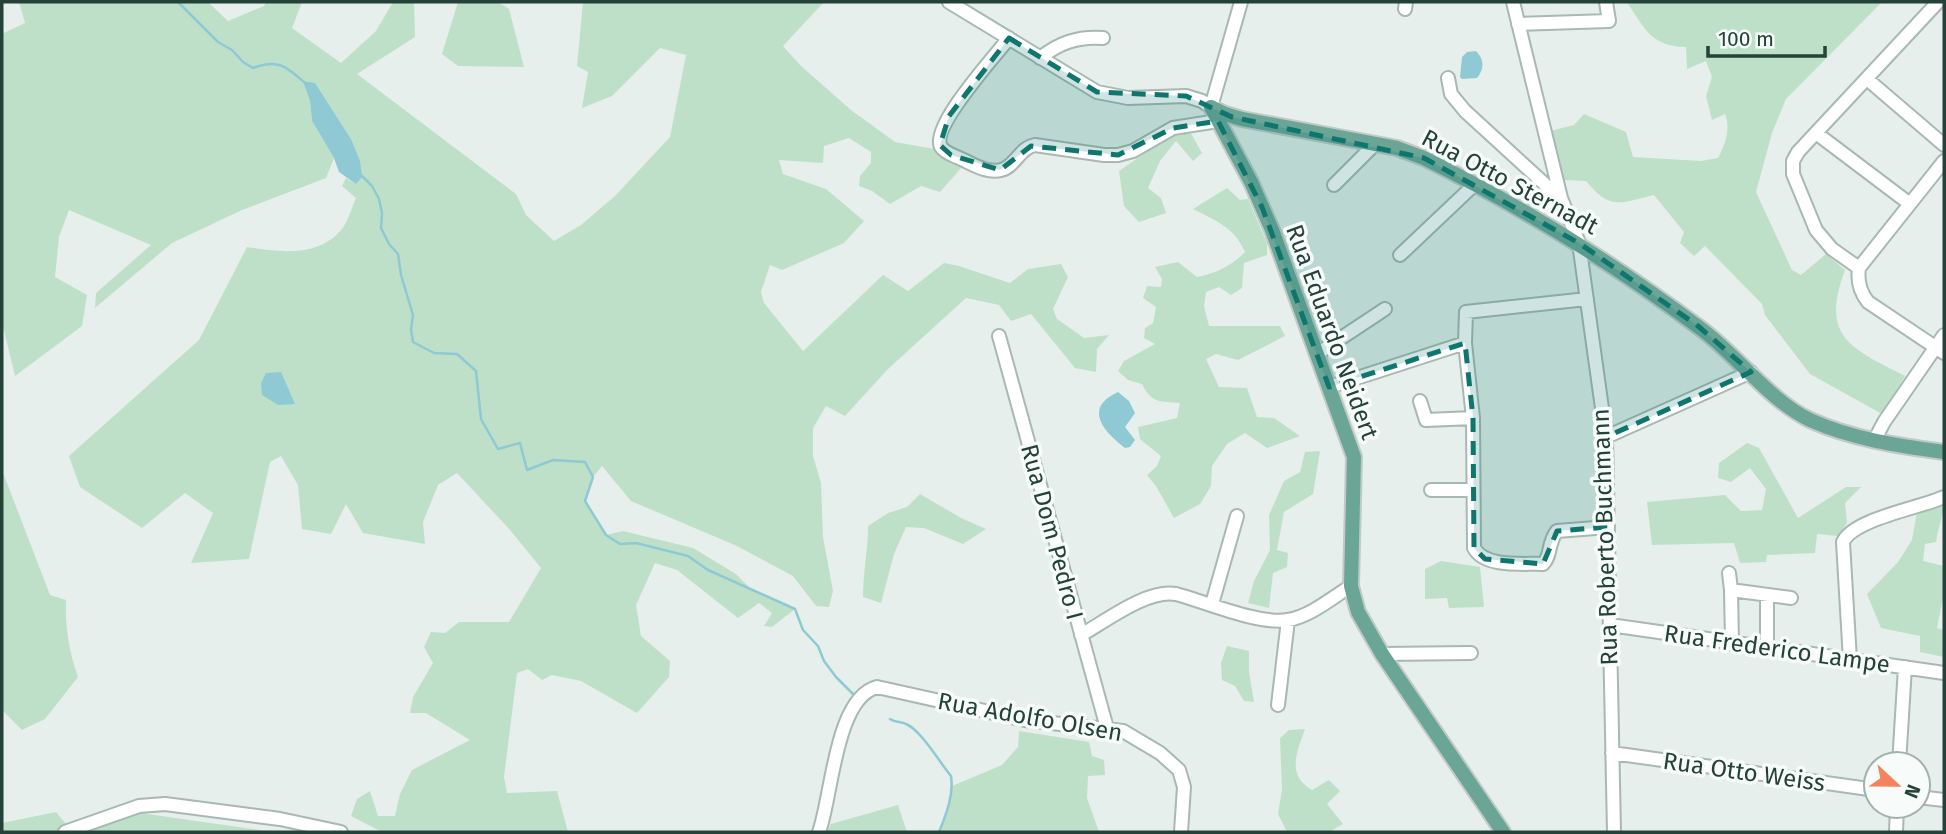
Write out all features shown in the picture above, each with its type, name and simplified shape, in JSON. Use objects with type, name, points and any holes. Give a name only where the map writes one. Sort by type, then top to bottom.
[{"type":"main road","name":"Rua Eduardo Neidert","points":[[1211,107],[1262,207],[1351,447],[1355,466],[1351,586],[1358,612],[1382,654],[1503,832]]},
{"type":"main road","name":"Rua Otto Sternadt","points":[[1211,107],[1232,117],[1414,153],[1579,243],[1707,332],[1773,394],[1801,415],[1874,440],[1944,452]]},
{"type":"street","points":[[949,2],[1087,88],[1106,95],[1128,98],[1186,96],[1211,107],[1241,2]]},
{"type":"street","name":"Rua Roberto Buchmann","points":[[1513,2],[1561,198],[1579,243],[1606,437],[1614,832]]},
{"type":"street","points":[[1518,24],[1609,22],[1606,2]]},
{"type":"street","points":[[1859,268],[1819,236],[1793,174],[1795,156],[1938,2]]},
{"type":"street","points":[[1009,38],[942,129],[940,145],[951,155],[989,170],[1008,167],[1023,150],[1031,146],[1118,155],[1133,151],[1173,128],[1218,121]]},
{"type":"street","points":[[1040,58],[1064,42],[1103,38]]},
{"type":"street","points":[[1448,78],[1451,94],[1465,111],[1561,198]]},
{"type":"street","points":[[1867,79],[1944,145]]},
{"type":"street","points":[[1816,133],[1910,204]]},
{"type":"street","points":[[1334,185],[1375,144]]},
{"type":"street","points":[[1940,351],[1868,302],[1859,284],[1859,268],[1944,160]]},
{"type":"street","points":[[1400,255],[1475,184]]},
{"type":"street","points":[[1587,299],[1466,312],[1465,343],[1473,418],[1474,548],[1477,554],[1485,559],[1543,565],[1547,560],[1550,540],[1557,531],[1608,527]]},
{"type":"street","points":[[1317,354],[1385,309]]},
{"type":"street","points":[[1874,440],[1884,422],[1940,351],[1944,335]]},
{"type":"street","name":"Rua Dom Pedro I","points":[[999,336],[1107,728]]},
{"type":"street","points":[[1329,387],[1465,343]]},
{"type":"street","points":[[1606,437],[1751,372]]},
{"type":"street","points":[[1420,401],[1426,420],[1473,418]]},
{"type":"street","points":[[1431,490],[1473,490]]},
{"type":"street","points":[[1850,660],[1844,538],[1864,524],[1944,497]]},
{"type":"street","points":[[1212,604],[1237,516]]},
{"type":"street","points":[[1729,573],[1732,644]]},
{"type":"street","points":[[1081,635],[1131,606],[1161,593],[1176,594],[1268,619],[1288,620],[1304,614],[1351,586]]},
{"type":"street","points":[[1731,590],[1791,598]]},
{"type":"street","points":[[1767,595],[1767,648]]},
{"type":"street","points":[[1278,705],[1288,620]]},
{"type":"street","name":"Rua Frederico Lampe","points":[[1610,625],[1944,673]]},
{"type":"street","points":[[1382,654],[1471,653]]},
{"type":"street","points":[[1900,750],[1905,667]]},
{"type":"street","name":"Rua Adolfo Olsen","points":[[819,832],[849,715],[859,698],[877,687],[1025,720],[1107,728],[1131,735],[1169,760],[1179,770],[1184,787],[1181,832]]},
{"type":"street","name":"Rua Otto Weiss","points":[[1612,753],[1862,788]]},
{"type":"street","points":[[65,832],[139,806],[165,804],[280,819],[341,832]]},
{"type":"highlighted area","points":[[1009,38],[1097,92],[1186,96],[1232,117],[1424,158],[1579,243],[1698,326],[1751,372],[1606,437],[1608,527],[1557,531],[1543,564],[1485,559],[1474,548],[1473,418],[1465,343],[1329,387],[1262,207],[1218,121],[1173,128],[1118,155],[1031,146],[1000,170],[951,155],[940,145],[949,116]]},
{"type":"green space","points":[[19,2],[208,2],[228,21],[264,6],[266,2],[302,2],[292,28],[341,63],[376,31],[393,2],[414,2],[415,37],[357,74],[516,194],[526,215],[554,241],[581,225],[615,196],[670,137],[686,55],[660,48],[612,96],[582,108],[588,72],[577,66],[583,2],[824,2],[783,46],[800,65],[851,110],[895,142],[934,149],[961,168],[940,192],[921,186],[890,204],[872,191],[859,186],[860,176],[871,163],[871,152],[849,138],[824,146],[823,163],[779,160],[783,174],[826,189],[864,221],[844,243],[782,270],[770,265],[761,292],[764,303],[803,351],[883,275],[908,291],[944,263],[1010,283],[1028,269],[1061,264],[1068,277],[1053,309],[1057,319],[1084,338],[1109,335],[1097,349],[1096,372],[1075,368],[1031,314],[1011,321],[999,305],[966,298],[888,369],[845,416],[826,406],[813,428],[813,456],[821,483],[823,537],[833,591],[829,607],[816,606],[793,576],[737,546],[631,501],[602,466],[593,477],[585,501],[606,535],[623,531],[693,548],[736,574],[750,588],[795,609],[772,627],[764,626],[772,613],[759,603],[738,618],[677,570],[655,563],[636,605],[641,636],[670,661],[669,677],[637,713],[581,681],[552,675],[542,680],[528,669],[517,673],[504,777],[507,793],[557,791],[568,832],[382,832],[351,816],[357,799],[370,791],[378,816],[395,816],[400,794],[412,770],[470,740],[426,713],[410,713],[413,697],[433,663],[424,647],[431,632],[445,633],[459,622],[509,622],[541,568],[457,473],[438,485],[423,522],[425,544],[363,533],[346,504],[331,534],[302,529],[298,485],[281,456],[270,462],[249,559],[191,563],[213,513],[185,493],[142,528],[80,487],[69,456],[199,340],[247,247],[285,251],[310,249],[322,245],[342,229],[356,198],[342,186],[346,178],[356,184],[351,139],[315,84],[304,81],[312,121],[334,158],[326,178],[242,210],[172,243],[95,308],[96,293],[151,245],[69,210],[59,237],[55,277],[87,295],[82,326],[15,376],[2,322],[2,28],[4,33],[25,23]]},
{"type":"green space","points":[[458,2],[498,2],[509,9],[524,67],[458,66],[442,54]]},
{"type":"green space","points":[[1629,2],[1882,2],[1786,99],[1772,133],[1756,192],[1792,270],[1801,275],[1826,254],[1845,270],[1838,293],[1838,326],[1855,348],[1905,376],[1882,414],[1810,374],[1765,315],[1762,304],[1705,246],[1694,256],[1680,243],[1684,232],[1654,195],[1624,202],[1610,201],[1586,181],[1562,180],[1550,131],[1574,125],[1584,114],[1626,132],[1633,157],[1701,161],[1718,158],[1723,147],[1727,120],[1725,114],[1712,120],[1706,96],[1712,77],[1706,61],[1687,69],[1686,47],[1657,40],[1640,22]]},
{"type":"green space","points":[[1189,130],[1202,153],[1193,161],[1176,141],[1160,161],[1148,188],[1161,198],[1166,213],[1139,222],[1124,206],[1119,171],[1173,134]]},
{"type":"green space","points":[[1227,188],[1240,200],[1248,199],[1267,243],[1267,255],[1244,263],[1242,288],[1231,295],[1219,287],[1206,292],[1204,306],[1209,326],[1280,326],[1285,336],[1238,360],[1216,354],[1206,359],[1219,387],[1247,388],[1257,417],[1274,418],[1300,436],[1267,448],[1245,433],[1227,444],[1212,466],[1211,486],[1200,504],[1174,518],[1147,475],[1157,466],[1161,456],[1140,439],[1138,427],[1177,418],[1180,403],[1153,398],[1142,384],[1128,380],[1118,371],[1124,361],[1155,344],[1144,338],[1145,328],[1153,323],[1156,307],[1143,298],[1147,286],[1161,287],[1162,279],[1155,267],[1178,262],[1197,277],[1223,268],[1245,252],[1230,231],[1193,209]]},
{"type":"green space","points":[[1747,443],[1759,448],[1798,518],[1846,487],[1861,487],[1845,503],[1847,523],[1838,536],[1817,534],[1815,553],[1767,555],[1766,562],[1740,563],[1734,543],[1652,545],[1647,502],[1725,495],[1741,511],[1762,510],[1766,489],[1750,468],[1731,482],[1718,478],[1719,463]]},
{"type":"green space","points":[[1320,451],[1313,494],[1284,512],[1277,550],[1288,553],[1287,567],[1273,573],[1269,608],[1248,603],[1254,581],[1270,550],[1269,515],[1284,481],[1300,472],[1305,452]]},
{"type":"green space","points":[[2,470],[50,595],[66,600],[68,639],[78,677],[45,719],[22,730],[2,710]]},
{"type":"green space","points":[[920,494],[986,529],[963,544],[924,528],[906,527],[894,554],[881,603],[863,597],[868,526],[888,513],[907,507]]},
{"type":"green space","points":[[1944,501],[1936,542],[1925,544],[1923,561],[1944,566],[1944,593],[1937,628],[1944,630],[1944,657],[1920,652],[1920,636],[1881,628],[1867,594],[1898,562],[1912,540],[1917,512]]},
{"type":"green space","points":[[1441,561],[1480,567],[1484,607],[1449,608],[1447,598],[1425,599],[1425,569]]},
{"type":"green space","points":[[1227,646],[1249,651],[1254,702],[1244,701],[1235,686],[1222,680],[1221,663]]},
{"type":"green space","points":[[1305,729],[1296,762],[1299,777],[1312,790],[1329,780],[1340,791],[1327,804],[1343,824],[1329,832],[1287,832],[1278,814],[1282,790],[1280,738],[1289,730]]},
{"type":"green space","points":[[1019,731],[1089,742],[1092,756],[1104,760],[1105,775],[1088,776],[1087,798],[1099,832],[939,832],[952,786],[1002,765],[1018,747]]},
{"type":"green space","points":[[898,805],[907,832],[827,832],[831,824]]},
{"type":"green space","points":[[126,811],[267,832],[2,832],[2,823],[56,812],[71,830]]},
{"type":"water","points":[[1476,51],[1482,61],[1481,71],[1477,78],[1462,79],[1462,57],[1467,52]]},
{"type":"water","points":[[303,81],[315,83],[351,139],[360,161],[362,177],[356,184],[339,172],[334,158],[312,121],[310,101]]},
{"type":"water","points":[[281,372],[295,404],[278,405],[262,395],[261,383],[266,373]]},
{"type":"water","points":[[1118,392],[1129,401],[1135,413],[1125,427],[1135,440],[1130,447],[1125,448],[1104,427],[1099,412],[1107,398]]},
{"type":"waterway","points":[[178,2],[218,42],[232,50],[243,62],[253,68],[269,64],[282,66],[305,83]]},
{"type":"waterway","points":[[361,175],[372,186],[379,199],[381,228],[398,254],[401,275],[413,315],[413,342],[434,353],[457,354],[476,371],[481,419],[498,449],[520,443],[527,470],[553,460],[585,462],[593,477],[585,501],[606,535],[620,544],[636,543],[688,556],[708,570],[795,609],[803,630],[818,646],[824,661],[854,695]]},
{"type":"waterway","points":[[890,719],[912,727],[951,776],[950,798],[939,832]]}]
